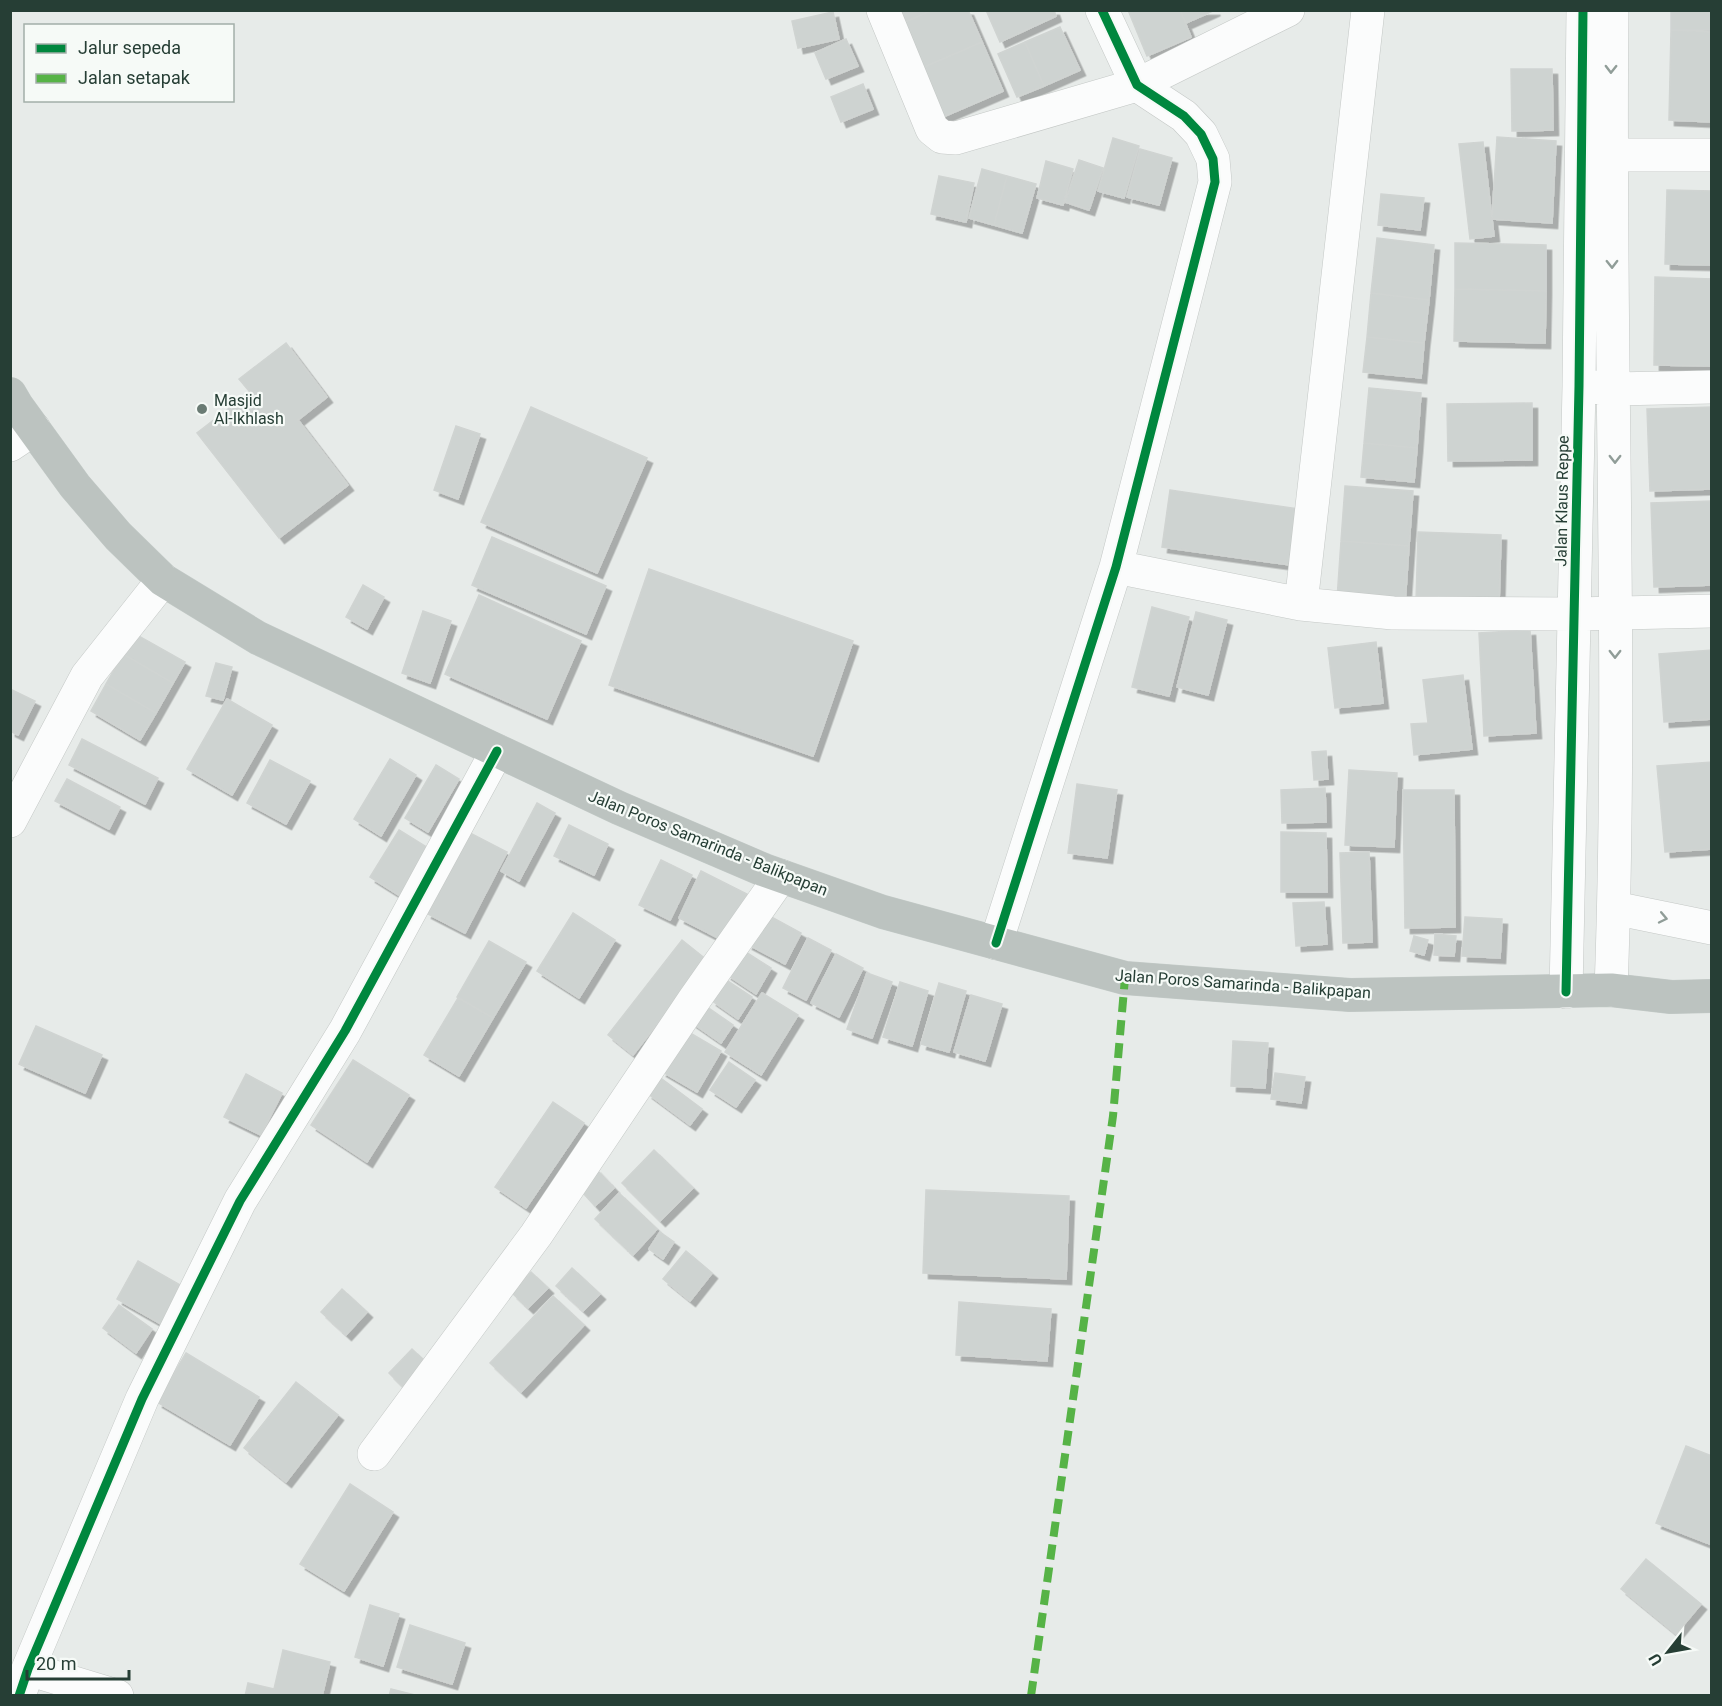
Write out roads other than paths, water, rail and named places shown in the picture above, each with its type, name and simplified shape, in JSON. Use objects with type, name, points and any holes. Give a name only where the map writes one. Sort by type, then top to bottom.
[{"type":"highway","name":"Jalan Poros Samarinda - Balikpapan","points":[[10,394],[22,437],[82,495],[118,536],[162,580],[258,638],[619,808],[781,876],[882,912],[1125,978],[1350,994],[1611,990],[1671,997],[1712,996]]},
{"type":"street","points":[[883,10],[932,129],[942,137],[956,138],[1137,85],[1288,10]]},
{"type":"street","points":[[996,943],[1116,567],[1215,182],[1213,159],[1201,134],[1184,116],[1137,85],[1102,10]]},
{"type":"street","points":[[1301,604],[1368,10]]},
{"type":"street","name":"Jalan Klaus Reppe","points":[[1582,10],[1614,389],[1615,899],[1611,990]]},
{"type":"street","name":"Jalan Klaus Reppe","points":[[1566,992],[1579,386],[1595,154],[1612,10]]},
{"type":"street","points":[[1595,154],[1712,156]]},
{"type":"street","points":[[1579,386],[1614,389],[1712,387]]},
{"type":"street","points":[[1116,567],[1301,604],[1393,613],[1712,612]]},
{"type":"street","points":[[10,821],[87,676],[162,580]]},
{"type":"street","points":[[117,1695],[23,1682],[142,1399],[240,1202],[345,1031],[497,751]]},
{"type":"street","points":[[374,1454],[536,1235],[694,1000],[781,876]]},
{"type":"street","points":[[1569,891],[1615,899],[1712,928]]},
{"type":"place","name":"Masjid Al-Ikhlash","points":[[202,409]]}]
